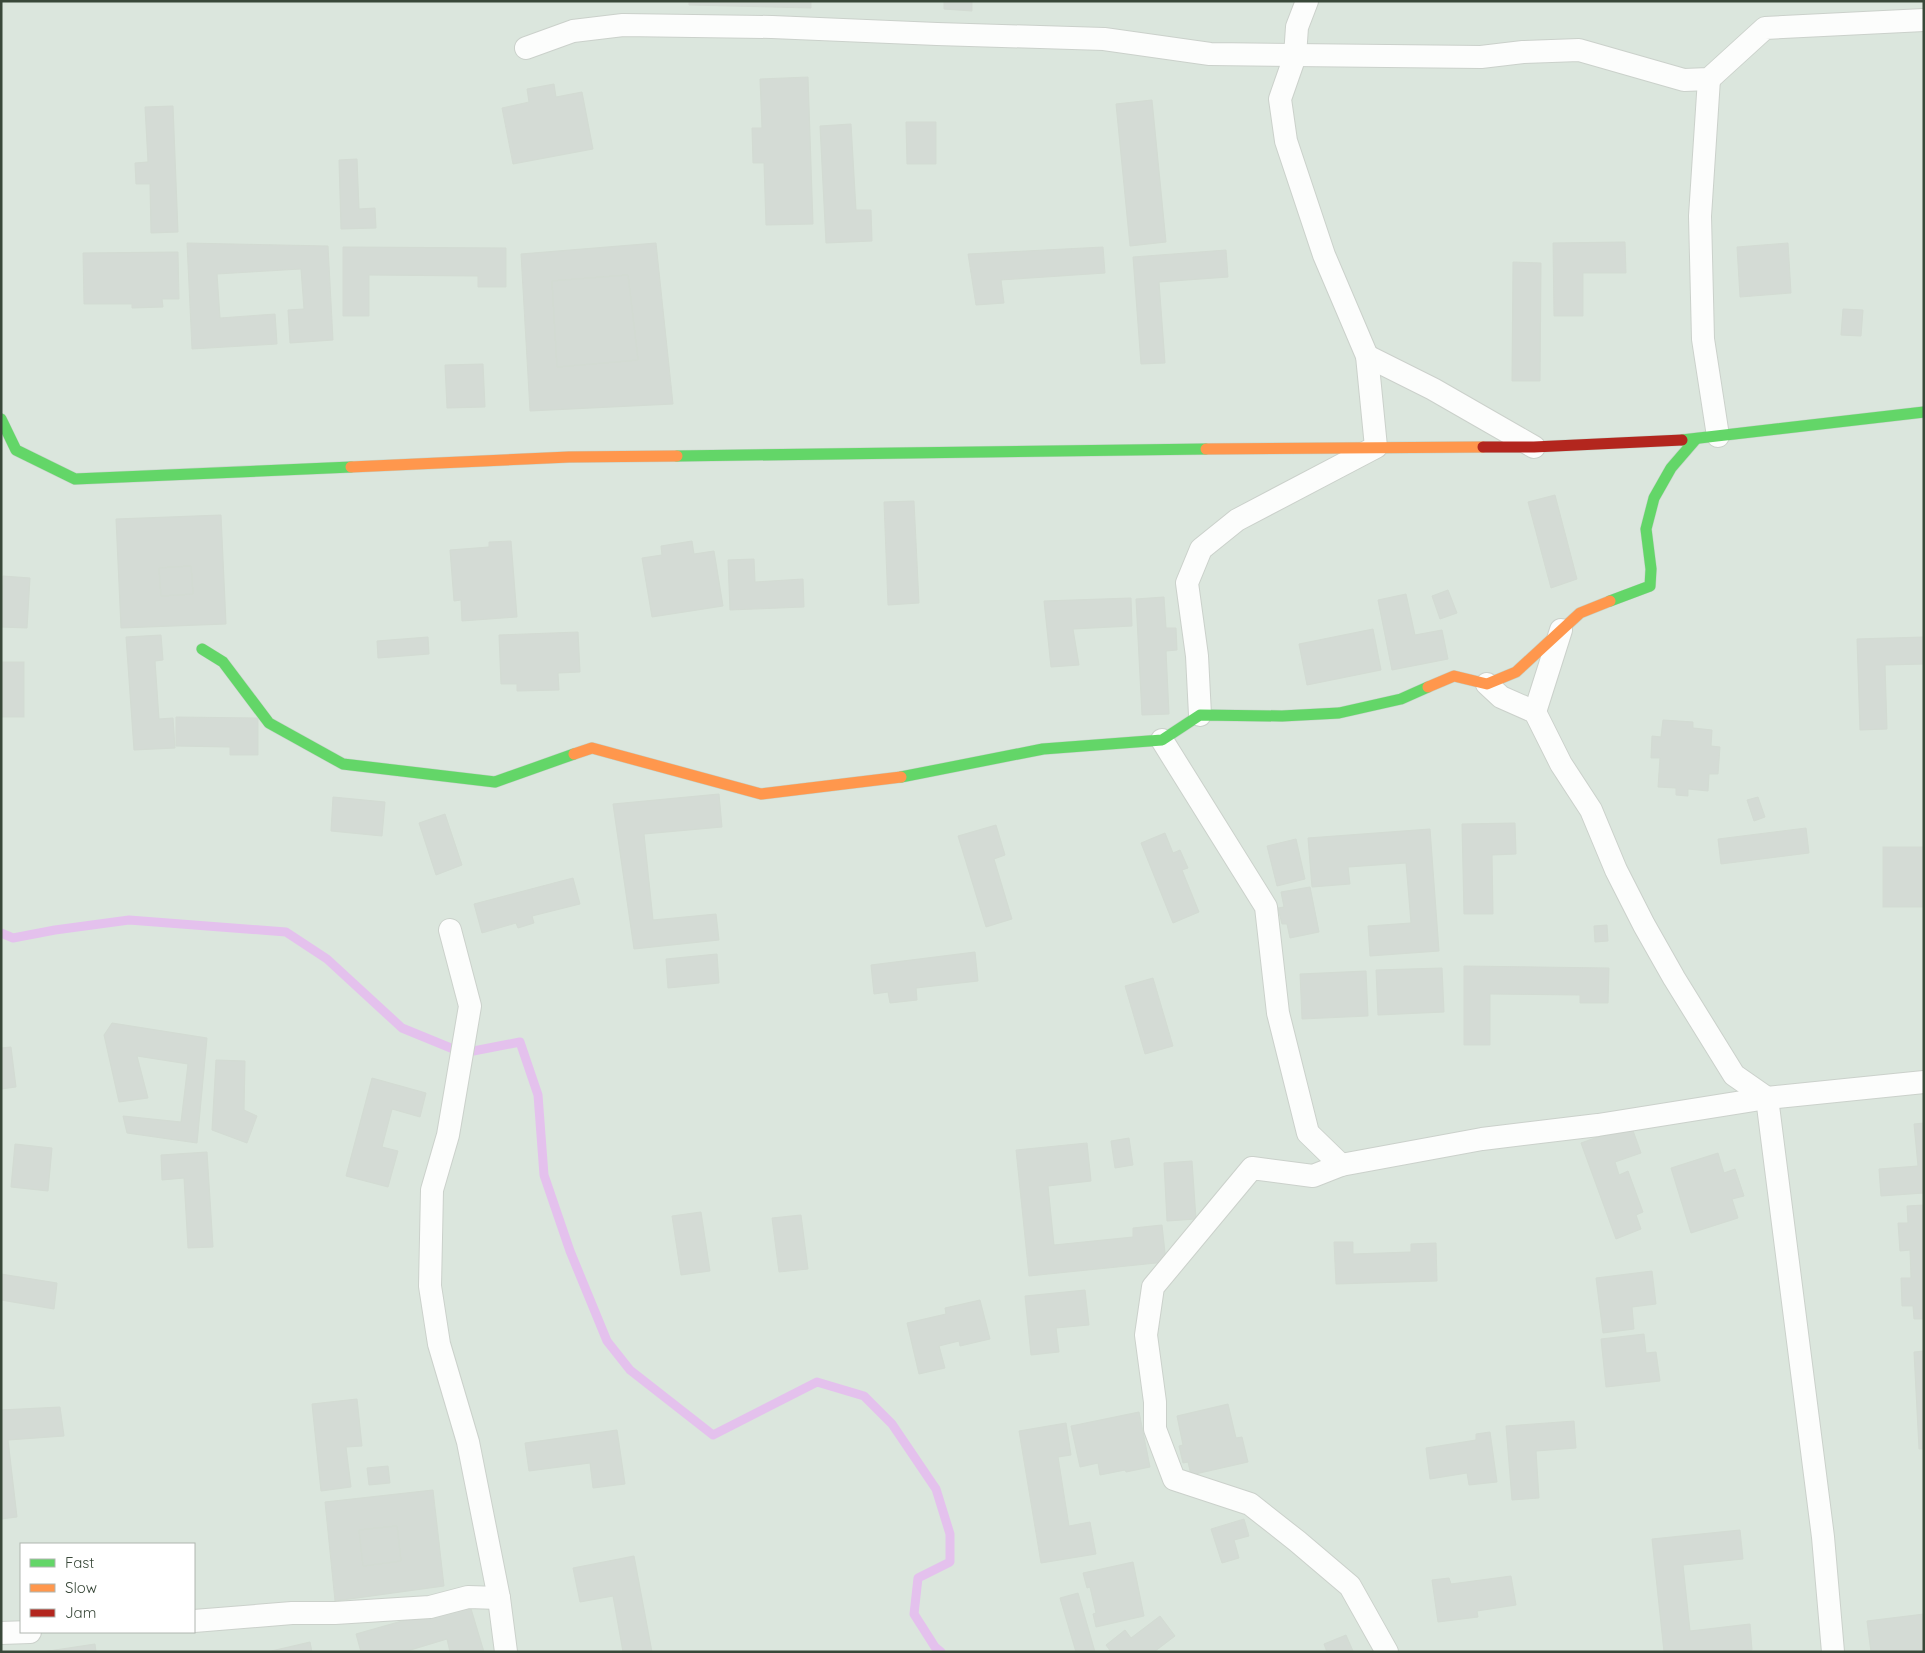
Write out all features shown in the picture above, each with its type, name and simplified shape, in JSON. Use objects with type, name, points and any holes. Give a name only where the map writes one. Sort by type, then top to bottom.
[{"type":"street","points":[[1307,1],[1297,27],[1295,56],[1280,99],[1286,141],[1324,254],[1367,356],[1376,447]]},
{"type":"street","points":[[526,48],[573,30],[624,25],[772,27],[947,35],[1104,39],[1210,54],[1481,57],[1523,52],[1579,50],[1684,80],[1710,79],[1765,28],[1924,20]]},
{"type":"street","points":[[1710,79],[1700,216],[1703,339],[1718,436]]},
{"type":"street","points":[[1367,356],[1433,389],[1534,447]]},
{"type":"street","points":[[1,419],[9,454],[75,479],[569,457],[1376,447],[1534,447],[1696,439],[1924,412]]},
{"type":"street","points":[[1487,684],[1516,672],[1580,613],[1650,586],[1651,569],[1646,529],[1654,498],[1671,468],[1696,439]]},
{"type":"street","points":[[1200,715],[1197,656],[1187,583],[1201,549],[1237,520],[1376,447]]},
{"type":"street","points":[[1535,712],[1560,630]]},
{"type":"street","points":[[202,649],[223,662],[269,723],[343,764],[495,782],[592,748],[761,794],[904,777],[1044,749],[1162,740],[1200,715],[1282,716],[1339,713],[1402,699],[1454,676],[1487,684],[1501,697],[1535,712]]},
{"type":"street","points":[[1516,672],[1526,688],[1535,712],[1561,764],[1591,810],[1616,870],[1674,978],[1734,1075],[1767,1098],[1823,1537],[1832,1652]]},
{"type":"street","points":[[1162,740],[1266,907],[1278,1013],[1308,1133],[1342,1166]]},
{"type":"street","points":[[450,930],[470,1006],[448,1136],[432,1190],[430,1286],[439,1344],[468,1442],[499,1598],[506,1652]]},
{"type":"street","points":[[1387,1652],[1350,1586],[1297,1541],[1250,1504],[1174,1479],[1155,1429],[1155,1402],[1146,1336],[1154,1287],[1252,1168],[1313,1176],[1342,1166],[1482,1139],[1598,1125],[1767,1098],[1924,1082]]},
{"type":"street","points":[[195,1621],[292,1613],[430,1607],[468,1597],[499,1598]]},
{"type":"street","points":[[1,1633],[20,1632]]},
{"type":"shaded area","points":[[1,1],[1924,1],[1924,1652],[1,1652]]},
{"type":"building","points":[[689,1],[811,1],[811,8],[689,5]]},
{"type":"building","points":[[944,1],[972,1],[972,11],[944,9]]},
{"type":"building","points":[[808,77],[813,224],[766,225],[764,163],[753,163],[752,128],[762,128],[760,79]]},
{"type":"building","points":[[554,84],[556,97],[582,92],[593,149],[513,164],[502,108],[529,102],[527,89]]},
{"type":"building","points":[[1152,100],[1166,242],[1130,246],[1116,104]]},
{"type":"building","points":[[173,106],[178,232],[151,233],[150,184],[136,184],[135,163],[148,162],[145,107]]},
{"type":"building","points":[[906,122],[936,122],[936,164],[907,164]]},
{"type":"building","points":[[851,124],[856,210],[871,210],[872,241],[826,243],[820,126]]},
{"type":"building","points":[[357,159],[359,209],[375,208],[376,228],[341,229],[339,160]]},
{"type":"building","points":[[1625,242],[1626,273],[1583,273],[1583,316],[1554,316],[1553,243]]},
{"type":"building","points":[[187,243],[328,246],[333,340],[290,343],[288,310],[304,309],[301,269],[217,274],[220,318],[275,314],[277,344],[192,349]]},
{"type":"building","points":[[656,243],[673,404],[530,411],[521,254]],"holes":[[[628,275],[638,360],[557,367],[552,281]]]},
{"type":"building","points":[[1788,243],[1791,293],[1740,297],[1737,247]]},
{"type":"building","points":[[343,247],[506,248],[506,287],[478,287],[478,276],[369,275],[369,316],[343,316]]},
{"type":"building","points":[[1103,247],[1105,273],[1001,280],[1004,303],[976,305],[968,254]]},
{"type":"building","points":[[1226,250],[1228,277],[1159,282],[1165,363],[1141,364],[1133,257]]},
{"type":"building","points":[[178,252],[179,299],[162,299],[163,307],[132,308],[132,304],[84,304],[83,253]]},
{"type":"building","points":[[1513,262],[1541,263],[1540,381],[1512,381]]},
{"type":"building","points":[[628,275],[638,360],[557,367],[552,281]]},
{"type":"building","points":[[1843,309],[1863,310],[1861,336],[1841,335]]},
{"type":"building","points":[[483,364],[485,407],[447,408],[445,365]]},
{"type":"building","points":[[1555,495],[1577,579],[1551,588],[1528,502]]},
{"type":"building","points":[[914,501],[919,603],[888,605],[884,502]]},
{"type":"building","points":[[221,515],[226,624],[121,628],[116,519]],"holes":[[[191,566],[193,594],[161,596],[159,568]]]},
{"type":"building","points":[[511,541],[517,617],[462,621],[461,600],[454,601],[450,550],[489,547],[489,542]]},
{"type":"building","points":[[692,541],[694,554],[714,551],[723,606],[652,617],[642,558],[662,555],[661,546]]},
{"type":"building","points":[[754,559],[755,582],[803,579],[804,607],[730,610],[728,560]]},
{"type":"building","points":[[191,566],[193,594],[161,596],[159,568]]},
{"type":"building","points":[[3,576],[30,578],[27,628],[1,627]]},
{"type":"building","points":[[1448,590],[1457,613],[1440,619],[1432,596]]},
{"type":"building","points":[[1406,594],[1415,635],[1442,630],[1448,659],[1392,670],[1378,600]]},
{"type":"building","points":[[1164,597],[1166,628],[1176,628],[1177,650],[1166,651],[1169,714],[1142,715],[1136,599]]},
{"type":"building","points":[[1131,598],[1132,626],[1073,629],[1079,665],[1051,667],[1044,601]]},
{"type":"building","points":[[1373,629],[1381,670],[1307,685],[1299,644]]},
{"type":"building","points":[[578,632],[580,672],[558,673],[559,690],[517,691],[517,684],[501,684],[499,635]]},
{"type":"building","points":[[161,635],[163,660],[155,661],[159,719],[173,718],[175,748],[134,750],[126,637]]},
{"type":"building","points":[[428,637],[429,654],[378,658],[377,641]]},
{"type":"building","points":[[1924,637],[1924,664],[1885,665],[1887,729],[1860,730],[1857,639]]},
{"type":"building","points":[[1,662],[24,662],[24,717],[1,717]]},
{"type":"building","points":[[176,717],[258,718],[258,755],[230,755],[230,747],[176,746]]},
{"type":"building","points":[[1663,720],[1693,722],[1693,728],[1712,730],[1711,746],[1720,747],[1718,774],[1709,774],[1708,791],[1688,789],[1688,796],[1676,795],[1676,788],[1658,787],[1660,758],[1651,758],[1652,736],[1661,737]]},
{"type":"building","points":[[719,794],[722,827],[644,834],[653,920],[716,914],[719,940],[634,949],[613,804]]},
{"type":"building","points":[[333,797],[385,802],[382,836],[331,831]]},
{"type":"building","points":[[1758,797],[1765,817],[1754,821],[1747,800]]},
{"type":"building","points":[[445,814],[462,865],[436,875],[419,823]]},
{"type":"building","points":[[1515,823],[1516,854],[1492,855],[1493,914],[1464,914],[1462,824]]},
{"type":"building","points":[[996,825],[1005,855],[994,859],[1012,919],[986,927],[958,836]]},
{"type":"building","points":[[1806,828],[1809,853],[1721,864],[1718,839]]},
{"type":"building","points":[[1430,829],[1439,951],[1370,956],[1368,926],[1411,923],[1406,863],[1348,867],[1350,884],[1312,887],[1308,838]]},
{"type":"building","points":[[1165,833],[1173,853],[1180,850],[1188,868],[1182,870],[1199,912],[1173,923],[1141,843]]},
{"type":"building","points":[[1296,839],[1305,879],[1277,886],[1267,846]]},
{"type":"building","points":[[1883,847],[1924,847],[1924,907],[1883,907]]},
{"type":"building","points":[[573,878],[580,904],[532,916],[534,923],[518,928],[516,923],[482,933],[474,904]]},
{"type":"building","points":[[1310,887],[1319,932],[1290,938],[1287,924],[1282,924],[1278,908],[1284,907],[1281,892]]},
{"type":"building","points":[[1607,925],[1608,941],[1595,942],[1594,926]]},
{"type":"building","points":[[975,952],[978,981],[916,988],[917,1000],[890,1003],[888,992],[874,994],[871,965]]},
{"type":"building","points":[[717,954],[719,983],[668,988],[666,959]]},
{"type":"building","points":[[1464,966],[1609,968],[1608,1003],[1580,1003],[1580,995],[1490,994],[1490,1045],[1464,1045]]},
{"type":"building","points":[[1442,968],[1444,1012],[1378,1015],[1376,970]]},
{"type":"building","points":[[1366,971],[1368,1016],[1302,1019],[1300,974]]},
{"type":"building","points":[[1153,978],[1173,1046],[1145,1054],[1125,986]]},
{"type":"building","points":[[112,1023],[207,1038],[197,1143],[127,1133],[123,1116],[181,1122],[188,1064],[137,1056],[148,1098],[119,1102],[104,1035]]},
{"type":"building","points":[[11,1047],[16,1087],[1,1089],[1,1048]]},
{"type":"building","points":[[216,1060],[245,1061],[244,1110],[257,1116],[247,1143],[212,1130]]},
{"type":"building","points":[[372,1078],[426,1093],[420,1117],[392,1109],[382,1147],[398,1151],[388,1187],[346,1176]]},
{"type":"building","points":[[1924,1123],[1924,1193],[1881,1196],[1879,1169],[1918,1166],[1914,1124]]},
{"type":"building","points":[[1631,1125],[1641,1153],[1615,1162],[1619,1175],[1628,1171],[1643,1212],[1636,1215],[1641,1229],[1616,1239],[1581,1143]]},
{"type":"building","points":[[1129,1138],[1133,1165],[1115,1168],[1111,1141]]},
{"type":"building","points":[[1087,1143],[1091,1181],[1048,1186],[1054,1245],[1133,1237],[1133,1228],[1162,1225],[1166,1262],[1029,1276],[1016,1150]]},
{"type":"building","points":[[15,1144],[52,1148],[48,1191],[11,1187]]},
{"type":"building","points":[[207,1152],[213,1247],[188,1248],[184,1178],[162,1180],[161,1155]]},
{"type":"building","points":[[1718,1153],[1724,1173],[1735,1169],[1744,1196],[1732,1199],[1738,1218],[1691,1233],[1671,1168]]},
{"type":"building","points":[[1192,1161],[1196,1219],[1167,1221],[1164,1163]]},
{"type":"building","points":[[1924,1205],[1924,1319],[1914,1319],[1913,1306],[1902,1306],[1901,1278],[1911,1278],[1910,1250],[1900,1251],[1898,1223],[1908,1223],[1907,1206]]},
{"type":"building","points":[[701,1212],[710,1271],[681,1275],[672,1216]]},
{"type":"building","points":[[801,1215],[808,1269],[779,1272],[772,1218]]},
{"type":"building","points":[[1334,1242],[1353,1242],[1353,1254],[1411,1252],[1411,1244],[1436,1243],[1437,1281],[1336,1284]]},
{"type":"building","points":[[1652,1271],[1656,1304],[1632,1307],[1634,1329],[1603,1333],[1596,1278]]},
{"type":"building","points":[[1,1274],[57,1283],[54,1309],[1,1300]]},
{"type":"building","points":[[1085,1290],[1089,1325],[1056,1328],[1059,1352],[1031,1355],[1025,1296]]},
{"type":"building","points":[[980,1300],[990,1339],[960,1346],[959,1341],[939,1346],[945,1368],[919,1374],[907,1323],[946,1314],[945,1308]]},
{"type":"building","points":[[1644,1334],[1646,1353],[1656,1352],[1660,1381],[1606,1387],[1601,1339]]},
{"type":"building","points":[[1924,1351],[1924,1449],[1919,1449],[1914,1352]]},
{"type":"building","points":[[357,1399],[362,1446],[346,1447],[351,1487],[321,1491],[312,1404]]},
{"type":"building","points":[[1228,1404],[1236,1438],[1242,1437],[1248,1462],[1191,1475],[1188,1462],[1183,1463],[1179,1446],[1183,1445],[1177,1416]]},
{"type":"building","points":[[60,1407],[64,1436],[8,1440],[17,1517],[1,1519],[1,1410]]},
{"type":"building","points":[[1139,1412],[1150,1467],[1100,1475],[1098,1463],[1080,1467],[1071,1426]]},
{"type":"building","points":[[1574,1421],[1576,1448],[1536,1451],[1539,1498],[1512,1500],[1506,1426]]},
{"type":"building","points":[[1066,1423],[1071,1455],[1058,1457],[1069,1526],[1090,1522],[1096,1554],[1041,1563],[1019,1431]]},
{"type":"building","points":[[617,1430],[625,1484],[593,1488],[590,1463],[529,1471],[525,1443]]},
{"type":"building","points":[[1490,1432],[1497,1482],[1469,1485],[1467,1473],[1430,1479],[1426,1448],[1476,1440],[1476,1434]]},
{"type":"building","points":[[388,1466],[390,1483],[369,1485],[367,1468]]},
{"type":"building","points":[[433,1490],[444,1586],[335,1601],[325,1502]],"holes":[[[397,1526],[401,1561],[363,1566],[359,1530]]]},
{"type":"building","points":[[1244,1519],[1249,1536],[1234,1540],[1239,1558],[1222,1563],[1211,1529]]},
{"type":"building","points":[[397,1526],[401,1561],[363,1566],[359,1530]]},
{"type":"building","points":[[1740,1530],[1743,1559],[1683,1565],[1690,1631],[1750,1624],[1752,1650],[1732,1652],[1664,1652],[1652,1539]]},
{"type":"building","points":[[634,1556],[652,1652],[623,1652],[613,1596],[580,1602],[573,1568]]},
{"type":"building","points":[[1133,1562],[1144,1616],[1096,1627],[1093,1614],[1096,1613],[1090,1587],[1087,1588],[1083,1573]]},
{"type":"building","points":[[1511,1576],[1516,1605],[1477,1611],[1478,1617],[1438,1622],[1432,1580],[1449,1578],[1451,1584]]},
{"type":"building","points":[[1078,1593],[1095,1652],[1076,1652],[1060,1598]]},
{"type":"building","points":[[469,1602],[484,1652],[450,1652],[447,1639],[404,1652],[361,1652],[356,1634]]},
{"type":"building","points":[[1924,1614],[1924,1652],[1871,1652],[1867,1621]]},
{"type":"building","points":[[1160,1616],[1175,1636],[1154,1652],[1111,1652],[1106,1645],[1125,1630],[1131,1638]]},
{"type":"building","points":[[1346,1635],[1353,1651],[1327,1652],[1324,1644]]},
{"type":"building","points":[[310,1642],[312,1652],[267,1652]]},
{"type":"building","points":[[95,1644],[96,1652],[42,1652]]},
{"type":"waterway","points":[[1,933],[13,938],[129,920],[286,932],[327,959],[402,1028],[463,1053],[520,1042],[538,1095],[544,1175],[570,1251],[607,1341],[630,1370],[713,1435],[817,1382],[864,1396],[892,1424],[936,1489],[950,1534],[950,1562],[918,1578],[914,1614],[935,1647],[941,1652]]},
{"type":"traffic: fast","points":[[1682,440],[1924,412]]},
{"type":"traffic: fast","points":[[1,419],[16,450],[75,479],[351,467]]},
{"type":"traffic: fast","points":[[1610,601],[1650,586],[1651,569],[1646,529],[1654,498],[1671,468],[1696,439]]},
{"type":"traffic: fast","points":[[677,456],[1206,449]]},
{"type":"traffic: fast","points":[[202,649],[223,662],[269,723],[343,764],[495,782],[574,754]]},
{"type":"traffic: fast","points":[[901,777],[1043,749],[1162,740],[1200,715],[1282,716],[1339,713],[1401,699],[1428,687]]},
{"type":"traffic: slow","points":[[1206,449],[1483,447]]},
{"type":"traffic: slow","points":[[351,467],[569,457],[677,456]]},
{"type":"traffic: slow","points":[[1428,687],[1454,676],[1487,684],[1516,672],[1580,613],[1610,601]]},
{"type":"traffic: slow","points":[[574,754],[592,748],[761,794],[901,777]]},
{"type":"traffic: jam","points":[[1483,447],[1534,447],[1682,440]]}]
